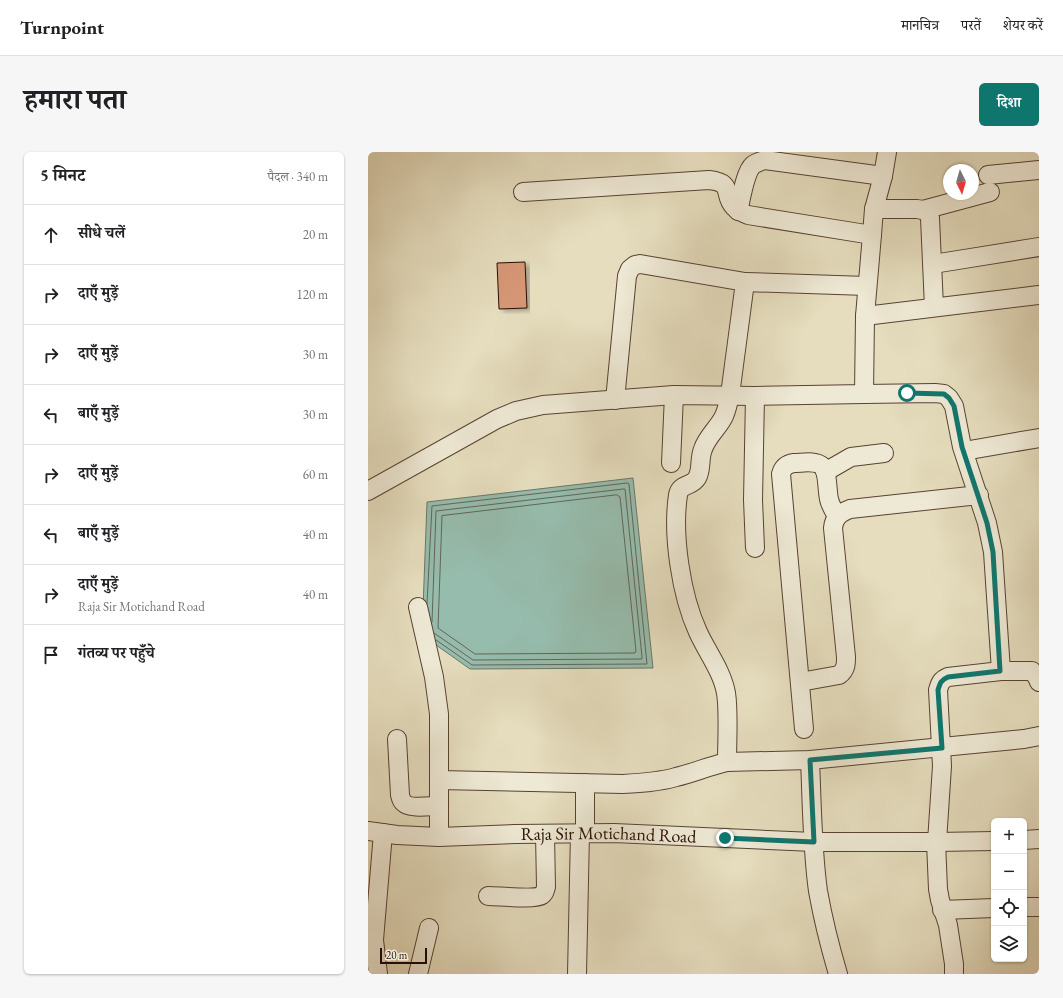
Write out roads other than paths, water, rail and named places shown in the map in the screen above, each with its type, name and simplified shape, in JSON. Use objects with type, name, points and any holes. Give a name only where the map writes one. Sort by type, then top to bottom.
[{"type":"street","points":[[864,394],[865,316],[874,209],[883,176],[887,152]]},
{"type":"street","points":[[738,211],[748,172],[752,166],[765,160],[883,176]]},
{"type":"street","points":[[874,209],[923,210],[989,183],[1039,170]]},
{"type":"street","points":[[523,192],[709,180],[723,183],[727,187],[731,202],[738,211],[748,215],[872,235]]},
{"type":"street","points":[[923,210],[930,218],[934,308]]},
{"type":"street","points":[[932,264],[1039,247]]},
{"type":"street","points":[[615,400],[627,276],[630,269],[635,265],[640,264],[666,268],[745,282],[867,286]]},
{"type":"street","points":[[727,762],[726,692],[692,617],[680,567],[676,521],[679,491],[683,486],[693,482],[698,477],[703,448],[723,418],[730,395],[745,282]]},
{"type":"street","points":[[865,316],[1039,295]]},
{"type":"street","points":[[368,491],[497,419],[516,411],[543,405],[674,395],[754,396],[944,394],[949,398],[954,406],[964,451],[979,495],[993,552],[1000,671]]},
{"type":"street","points":[[671,464],[674,395]]},
{"type":"street","points":[[754,396],[753,487],[755,548]]},
{"type":"street","points":[[964,451],[1039,438]]},
{"type":"street","points":[[825,472],[850,457],[884,453]]},
{"type":"street","points":[[804,729],[781,474],[782,469],[786,465],[792,463],[817,463],[823,466],[829,501],[837,516]]},
{"type":"street","points":[[800,682],[839,676],[846,666],[833,528],[833,522],[837,516],[850,509],[979,495]]},
{"type":"street","points":[[418,607],[437,695],[439,714],[438,836]]},
{"type":"street","points":[[954,974],[954,964],[948,925],[942,910],[938,889],[937,842],[942,784],[939,684],[942,680],[948,677],[1000,671],[1032,671],[1039,682]]},
{"type":"street","points":[[439,780],[623,784],[675,778],[727,762],[810,760],[942,748],[1039,736]]},
{"type":"street","points":[[397,739],[400,795],[402,801],[405,805],[411,806],[439,806]]},
{"type":"street","points":[[810,760],[818,890],[825,928],[838,974]]},
{"type":"street","points":[[577,974],[585,783]]},
{"type":"street","points":[[376,832],[371,939],[378,974]]},
{"type":"street","name":"Raja Sir Motichand Road","points":[[376,832],[397,835],[438,836],[614,833],[814,842],[991,841]]},
{"type":"street","points":[[488,896],[533,898],[542,895],[546,887],[545,834]]},
{"type":"street","points":[[1027,840],[1039,839]]},
{"type":"street","points":[[1027,907],[1039,907]]},
{"type":"street","points":[[942,910],[991,908]]},
{"type":"street","points":[[418,974],[429,928]]},
{"type":"water","points":[[633,478],[653,668],[470,669],[422,635],[427,502]]}]
